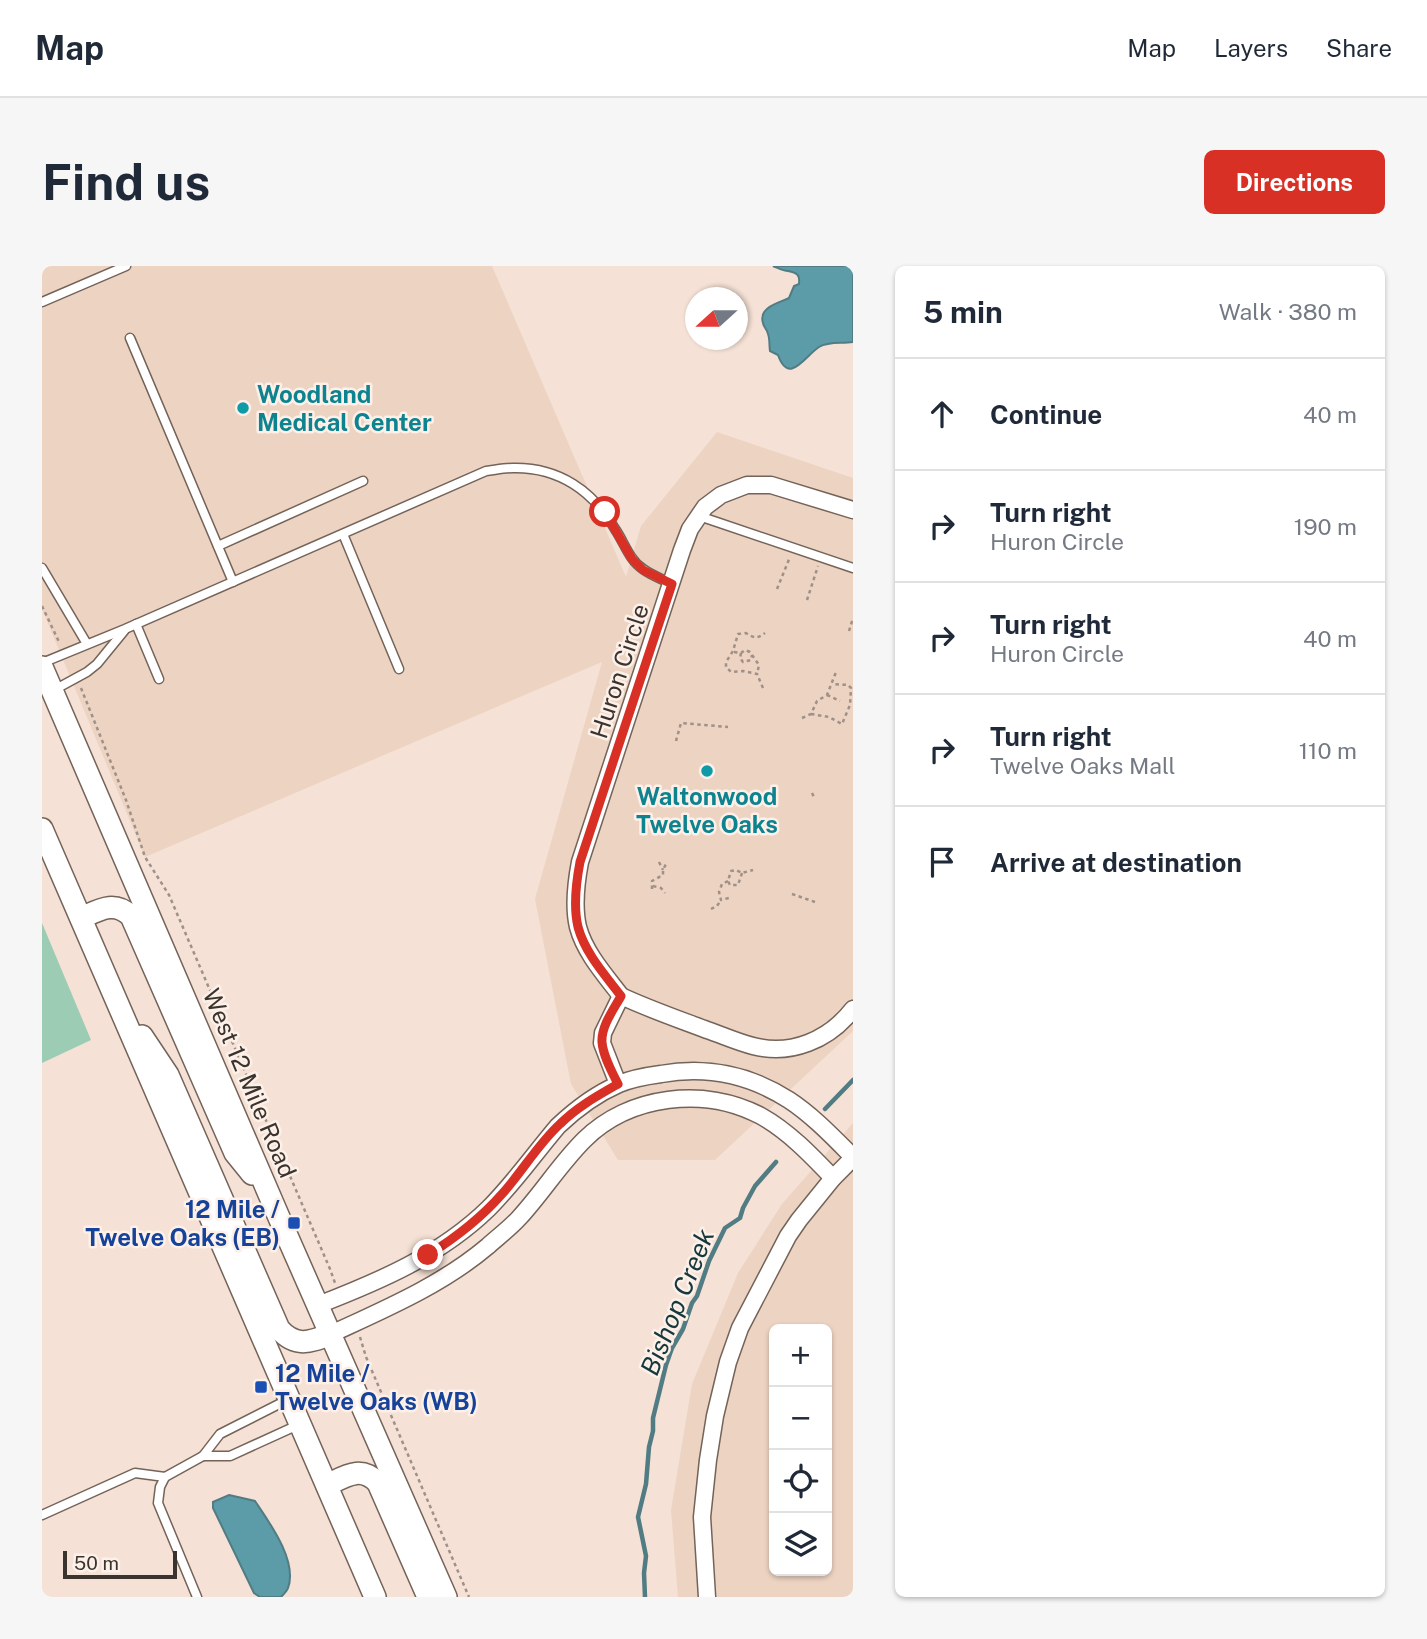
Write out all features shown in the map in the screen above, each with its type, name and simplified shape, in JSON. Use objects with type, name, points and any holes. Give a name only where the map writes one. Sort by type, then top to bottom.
[{"type":"main road","name":"West 12 Mile Road","points":[[42,665],[47,693],[446,1597]]},
{"type":"main road","points":[[42,829],[375,1597]]},
{"type":"main road","points":[[81,918],[112,906],[131,916],[235,1153],[272,1201]]},
{"type":"main road","points":[[110,987],[168,1075],[279,1329],[299,1342],[331,1334]]},
{"type":"main road","points":[[327,1485],[352,1473],[367,1474],[378,1483],[428,1597]]},
{"type":"street","name":"Huron Circle","points":[[853,510],[771,485],[747,485],[721,495],[705,507],[686,540],[580,862],[575,890],[578,927],[591,955],[621,996],[652,1010],[754,1046],[776,1049],[798,1046],[820,1038],[842,1023],[853,1009]]},
{"type":"street","points":[[618,1084],[602,1043],[606,1024],[621,996]]},
{"type":"street","points":[[318,1305],[417,1261],[451,1240],[502,1195],[558,1126],[579,1107],[618,1084],[635,1078],[683,1070],[719,1072],[749,1080],[790,1100],[853,1157],[833,1178],[788,1236],[740,1328],[728,1362],[715,1416],[702,1517],[706,1597]]},
{"type":"street","points":[[331,1334],[438,1281],[468,1262],[519,1218],[575,1149],[594,1131],[629,1110],[652,1102],[684,1098],[714,1100],[744,1108],[777,1126],[833,1178]]},
{"type":"lane","points":[[42,302],[127,266]]},
{"type":"lane","points":[[130,338],[233,582]]},
{"type":"lane","points":[[42,665],[64,653],[125,629],[486,471],[513,468],[540,470],[587,492],[605,512],[632,559],[643,570],[672,584]]},
{"type":"lane","points":[[218,546],[363,481]]},
{"type":"lane","points":[[699,516],[853,568]]},
{"type":"lane","points":[[343,534],[399,669]]},
{"type":"lane","points":[[42,568],[87,644]]},
{"type":"lane","points":[[136,624],[159,679]]},
{"type":"lane","points":[[47,693],[97,664],[125,629]]},
{"type":"lane","points":[[197,1597],[158,1503],[160,1487],[165,1477],[203,1456],[220,1434],[289,1399]]},
{"type":"lane","points":[[203,1456],[230,1456],[300,1424]]},
{"type":"lane","points":[[42,1515],[135,1473],[165,1477]]},
{"type":"path","points":[[777,589],[793,548]]},
{"type":"path","points":[[807,600],[820,557]]},
{"type":"path","points":[[42,606],[64,653]]},
{"type":"path","points":[[849,631],[853,618]]},
{"type":"path","points":[[757,674],[731,672],[727,670],[726,662],[733,651],[738,634],[746,633],[759,638],[765,633]]},
{"type":"path","points":[[733,651],[741,653],[745,650],[752,655],[759,665],[757,674],[763,688]]},
{"type":"path","points":[[741,653],[743,662],[751,660],[752,655]]},
{"type":"path","points":[[811,714],[817,701],[827,695],[836,672]]},
{"type":"path","points":[[76,678],[127,800],[145,857],[169,895],[341,1296]]},
{"type":"path","points":[[802,718],[811,714],[829,717],[842,724],[850,705],[851,688],[848,685],[832,684]]},
{"type":"path","points":[[827,695],[840,701]]},
{"type":"path","points":[[676,741],[681,723],[728,727]]},
{"type":"path","points":[[812,793],[815,799]]},
{"type":"path","points":[[659,862],[663,870]]},
{"type":"path","points":[[665,893],[661,888],[652,887],[652,881],[663,876],[666,864]]},
{"type":"path","points":[[721,900],[719,892],[722,884],[728,881],[731,871],[742,873],[753,870]]},
{"type":"path","points":[[728,881],[730,885],[738,885],[742,873]]},
{"type":"path","points":[[792,894],[815,902]]},
{"type":"path","points":[[711,909],[721,900],[729,898]]},
{"type":"path","points":[[354,1324],[469,1597]]},
{"type":"shaded area","points":[[42,266],[492,266],[626,577],[641,526],[717,432],[853,478],[853,1031],[715,1160],[618,1160],[571,1084],[535,899],[602,662],[145,857],[42,609]]},
{"type":"shaded area","points":[[853,1123],[853,1597],[678,1597],[671,1510],[692,1384],[738,1273],[782,1204]]},
{"type":"green space","points":[[42,923],[91,1040],[42,1063]]},
{"type":"water","points":[[773,266],[853,266],[853,342],[823,345],[792,368],[782,364],[778,355],[770,351],[769,336],[762,318],[770,306],[789,298],[794,286],[799,284],[799,278],[796,273]]},
{"type":"water","points":[[229,1495],[255,1501],[281,1542],[290,1577],[287,1589],[281,1597],[260,1597],[254,1593],[213,1508],[213,1502]]},
{"type":"waterway","name":"Bishop Creek","points":[[825,1109],[853,1080]]},
{"type":"waterway","name":"Bishop Creek","points":[[645,1597],[646,1556],[638,1517],[646,1484],[653,1418],[666,1365],[725,1228],[740,1218],[755,1186],[776,1162]]},
{"type":"place","name":"Woodland Medical Center","points":[[243,408]]},
{"type":"place","name":"Waltonwood Twelve Oaks","points":[[707,771]]},
{"type":"place","name":"12 Mile / Twelve Oaks (EB)","points":[[294,1223]]},
{"type":"place","name":"12 Mile / Twelve Oaks (WB)","points":[[261,1387]]},
{"type":"route","points":[[428,1255],[462,1232],[488,1209],[558,1126],[579,1107],[618,1084],[602,1043],[606,1024],[621,996],[591,955],[578,927],[575,890],[580,862],[672,584],[643,570],[632,559],[605,512]]}]
